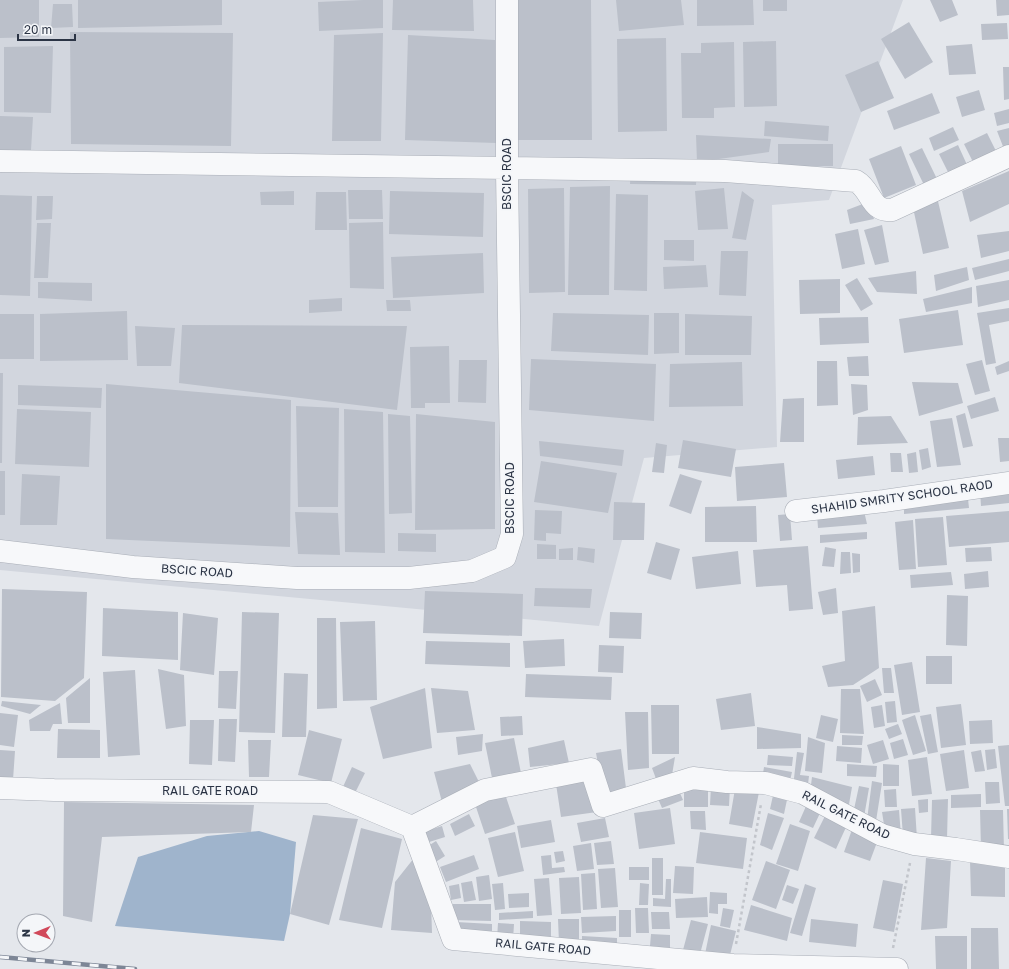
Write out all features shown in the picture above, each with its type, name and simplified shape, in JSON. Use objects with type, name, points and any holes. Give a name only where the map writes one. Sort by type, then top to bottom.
[{"type":"street","name":"BSCIC ROAD","points":[[0,551],[133,567],[297,578],[409,578],[472,571],[505,557],[512,534],[507,169],[507,0]]},
{"type":"street","points":[[0,161],[725,171],[856,181],[861,184],[878,208],[884,211],[892,210],[1009,156]]},
{"type":"street","name":"SHAHID SMRITY SCHOOL RAOD","points":[[796,511],[884,501],[1009,483]]},
{"type":"street","name":"RAIL GATE ROAD","points":[[412,827],[485,790],[591,769],[603,806],[693,778],[727,782],[765,783],[803,793],[882,835],[914,844],[1009,857]]},
{"type":"street","name":"RAIL GATE ROAD","points":[[0,788],[62,790],[329,792],[412,827],[453,939],[732,965],[893,968]]},
{"type":"path","points":[[732,965],[765,783]]},
{"type":"path","points":[[893,968],[914,844]]},
{"type":"shaded area","points":[[0,0],[903,0],[829,200],[772,205],[777,447],[644,458],[599,626],[0,570]]},
{"type":"water","points":[[259,831],[296,842],[290,914],[284,941],[115,926],[138,857],[207,836]]},
{"type":"building","points":[[0,0],[39,0],[39,37],[0,38]]},
{"type":"building","points":[[78,0],[222,0],[222,25],[78,28]]},
{"type":"building","points":[[383,0],[383,28],[319,31],[318,2]]},
{"type":"building","points":[[393,0],[473,0],[474,31],[392,30]]},
{"type":"building","points":[[513,0],[591,0],[592,140],[513,140]]},
{"type":"building","points":[[616,0],[681,0],[684,25],[619,31]]},
{"type":"building","points":[[697,0],[753,0],[754,25],[697,26]]},
{"type":"building","points":[[763,0],[787,0],[787,11],[763,11]]},
{"type":"building","points":[[930,0],[952,0],[958,15],[940,22]]},
{"type":"building","points":[[996,0],[1009,0],[1009,15],[997,16]]},
{"type":"building","points":[[53,4],[72,4],[73,27],[51,28]]},
{"type":"building","points":[[909,22],[933,62],[905,79],[881,39]]},
{"type":"building","points":[[1007,23],[1008,39],[982,40],[981,24]]},
{"type":"building","points":[[70,32],[233,33],[231,146],[71,144]]},
{"type":"building","points":[[383,33],[381,141],[332,141],[334,35]]},
{"type":"building","points":[[408,35],[495,40],[496,143],[405,140]]},
{"type":"building","points":[[666,38],[667,131],[618,132],[617,39]]},
{"type":"building","points":[[776,41],[777,106],[744,107],[743,42]]},
{"type":"building","points":[[734,42],[735,107],[714,108],[714,118],[682,118],[681,53],[701,53],[701,43]]},
{"type":"building","points":[[972,44],[976,74],[949,75],[946,46]]},
{"type":"building","points":[[53,46],[51,113],[4,112],[4,47]]},
{"type":"building","points":[[878,61],[894,98],[861,112],[845,75]]},
{"type":"building","points":[[1003,67],[1009,67],[1009,99],[1004,100]]},
{"type":"building","points":[[979,90],[985,110],[962,117],[956,97]]},
{"type":"building","points":[[932,93],[940,113],[894,130],[887,111]]},
{"type":"building","points":[[1009,109],[1009,123],[997,126],[994,113]]},
{"type":"building","points":[[0,116],[33,117],[31,150],[0,151]]},
{"type":"building","points":[[765,121],[829,126],[828,141],[764,136]]},
{"type":"building","points":[[953,127],[959,140],[934,151],[929,138]]},
{"type":"building","points":[[1009,128],[1009,148],[1004,149],[997,131]]},
{"type":"building","points":[[987,133],[997,153],[974,164],[964,144]]},
{"type":"building","points":[[696,135],[771,139],[769,152],[697,162]]},
{"type":"building","points":[[778,144],[833,144],[833,166],[778,166]]},
{"type":"building","points":[[958,145],[968,167],[950,176],[939,154]]},
{"type":"building","points":[[901,146],[916,185],[884,198],[869,159]]},
{"type":"building","points":[[922,148],[937,179],[924,185],[909,154]]},
{"type":"building","points":[[631,165],[697,167],[696,185],[630,184]]},
{"type":"building","points":[[1009,171],[1009,204],[970,222],[962,191]]},
{"type":"building","points":[[610,186],[609,295],[568,295],[570,187]]},
{"type":"building","points":[[564,188],[565,292],[529,293],[528,189]]},
{"type":"building","points":[[724,188],[728,229],[698,230],[695,191]]},
{"type":"building","points":[[348,190],[382,190],[383,219],[349,219]]},
{"type":"building","points":[[294,191],[294,205],[261,205],[260,192]]},
{"type":"building","points":[[390,191],[484,193],[483,237],[389,234]]},
{"type":"building","points":[[742,191],[754,200],[746,240],[732,238]]},
{"type":"building","points":[[316,192],[346,192],[347,230],[315,230]]},
{"type":"building","points":[[616,194],[648,195],[647,291],[614,290]]},
{"type":"building","points":[[0,195],[32,196],[30,296],[0,295]]},
{"type":"building","points":[[37,196],[53,196],[52,219],[36,220]]},
{"type":"building","points":[[937,197],[949,248],[923,254],[912,203]]},
{"type":"building","points":[[868,202],[874,219],[850,224],[847,210]]},
{"type":"building","points":[[383,222],[384,289],[350,288],[349,223]]},
{"type":"building","points":[[37,223],[51,223],[48,278],[34,278]]},
{"type":"building","points":[[882,225],[889,262],[875,265],[864,230]]},
{"type":"building","points":[[858,229],[865,264],[842,269],[835,234]]},
{"type":"building","points":[[1009,231],[1009,251],[981,258],[977,235]]},
{"type":"building","points":[[664,240],[694,240],[694,261],[664,260]]},
{"type":"building","points":[[721,251],[748,251],[746,296],[719,295]]},
{"type":"building","points":[[483,253],[484,293],[393,298],[391,257]]},
{"type":"building","points":[[1009,259],[1009,271],[975,280],[972,268]]},
{"type":"building","points":[[706,265],[708,287],[664,289],[663,267]]},
{"type":"building","points":[[967,267],[969,280],[936,291],[934,275]]},
{"type":"building","points":[[916,271],[917,294],[877,292],[868,278]]},
{"type":"building","points":[[857,278],[873,304],[861,311],[845,285]]},
{"type":"building","points":[[840,279],[840,313],[800,314],[799,280]]},
{"type":"building","points":[[1009,280],[1009,300],[978,307],[976,286]]},
{"type":"building","points":[[38,282],[92,283],[92,301],[38,298]]},
{"type":"building","points":[[972,287],[972,303],[926,312],[923,299]]},
{"type":"building","points":[[342,298],[342,311],[309,313],[309,300]]},
{"type":"building","points":[[386,300],[410,300],[411,311],[387,311]]},
{"type":"building","points":[[1009,308],[1009,321],[989,325],[996,363],[986,365],[977,313]]},
{"type":"building","points":[[958,310],[963,345],[904,353],[899,319]]},
{"type":"building","points":[[127,311],[128,360],[40,361],[40,314]]},
{"type":"building","points":[[553,313],[649,315],[648,355],[551,351]]},
{"type":"building","points":[[654,313],[679,313],[679,353],[654,354]]},
{"type":"building","points":[[0,314],[34,314],[34,359],[0,359]]},
{"type":"building","points":[[685,314],[752,316],[751,355],[685,355]]},
{"type":"building","points":[[868,317],[869,343],[820,345],[819,318]]},
{"type":"building","points":[[182,325],[407,326],[397,410],[179,383]]},
{"type":"building","points":[[135,326],[175,328],[171,366],[137,366]]},
{"type":"building","points":[[449,346],[450,403],[425,403],[425,408],[411,408],[410,347]]},
{"type":"building","points":[[868,356],[869,376],[849,376],[847,357]]},
{"type":"building","points":[[531,359],[656,364],[654,421],[529,410]]},
{"type":"building","points":[[459,360],[487,360],[486,403],[458,402]]},
{"type":"building","points":[[982,360],[990,391],[975,395],[966,364]]},
{"type":"building","points":[[817,361],[837,361],[838,405],[817,406]]},
{"type":"building","points":[[1009,361],[1009,371],[997,375],[995,367]]},
{"type":"building","points":[[742,362],[743,406],[669,407],[670,364]]},
{"type":"building","points":[[0,373],[3,373],[2,463],[0,463]]},
{"type":"building","points":[[912,382],[958,383],[963,403],[919,416]]},
{"type":"building","points":[[106,384],[291,400],[290,547],[106,539]]},
{"type":"building","points":[[851,384],[867,385],[868,410],[853,415]]},
{"type":"building","points":[[18,385],[102,388],[101,408],[18,405]]},
{"type":"building","points":[[995,397],[999,411],[971,419],[967,406]]},
{"type":"building","points":[[804,398],[804,442],[780,442],[783,399]]},
{"type":"building","points":[[296,406],[339,408],[338,507],[298,507]]},
{"type":"building","points":[[17,409],[91,412],[89,467],[15,464]]},
{"type":"building","points":[[344,409],[383,412],[385,553],[345,552]]},
{"type":"building","points":[[965,413],[973,446],[963,448],[956,416]]},
{"type":"building","points":[[388,414],[410,416],[412,513],[389,514]]},
{"type":"building","points":[[416,414],[495,422],[495,529],[415,530]]},
{"type":"building","points":[[891,416],[908,443],[857,445],[858,417]]},
{"type":"building","points":[[952,418],[961,465],[937,467],[930,421]]},
{"type":"building","points":[[998,438],[1009,438],[1009,461],[1000,462]]},
{"type":"building","points":[[683,440],[736,449],[731,477],[678,468]]},
{"type":"building","points":[[539,441],[624,450],[622,466],[540,456]]},
{"type":"building","points":[[656,443],[667,445],[664,473],[652,472]]},
{"type":"building","points":[[928,448],[931,467],[922,470],[919,450]]},
{"type":"building","points":[[916,452],[918,472],[909,473],[907,454]]},
{"type":"building","points":[[890,453],[901,453],[903,472],[891,472]]},
{"type":"building","points":[[873,456],[875,475],[838,479],[836,460]]},
{"type":"building","points":[[541,461],[617,473],[608,513],[534,502]]},
{"type":"building","points":[[784,463],[787,497],[737,501],[735,467]]},
{"type":"building","points":[[0,471],[5,471],[5,515],[0,515]]},
{"type":"building","points":[[22,474],[60,476],[57,525],[20,525]]},
{"type":"building","points":[[680,474],[702,481],[691,514],[669,506]]},
{"type":"building","points":[[1009,489],[1009,503],[981,506],[980,491]]},
{"type":"building","points":[[967,490],[969,508],[904,514],[904,497]]},
{"type":"building","points":[[614,502],[645,503],[644,540],[613,540]]},
{"type":"building","points":[[756,506],[757,542],[705,542],[705,507]]},
{"type":"building","points":[[535,510],[562,511],[561,534],[546,533],[546,541],[534,540]]},
{"type":"building","points":[[864,511],[867,524],[818,528],[817,514]]},
{"type":"building","points":[[1009,511],[1009,542],[949,547],[946,516]]},
{"type":"building","points":[[295,512],[338,513],[340,555],[298,554]]},
{"type":"building","points":[[790,514],[792,540],[780,541],[778,515]]},
{"type":"building","points":[[943,517],[947,565],[918,567],[915,519]]},
{"type":"building","points":[[913,520],[916,569],[899,570],[895,522]]},
{"type":"building","points":[[867,532],[867,539],[820,543],[820,535]]},
{"type":"building","points":[[398,533],[436,534],[436,552],[398,551]]},
{"type":"building","points":[[656,542],[680,549],[671,580],[647,573]]},
{"type":"building","points":[[537,544],[556,545],[556,559],[537,559]]},
{"type":"building","points":[[808,546],[813,609],[789,611],[787,585],[756,587],[753,550]]},
{"type":"building","points":[[578,547],[595,549],[594,563],[577,560]]},
{"type":"building","points":[[825,547],[836,549],[834,567],[822,566]]},
{"type":"building","points":[[991,547],[992,561],[966,562],[965,548]]},
{"type":"building","points":[[573,548],[573,560],[559,560],[559,549]]},
{"type":"building","points":[[738,551],[741,584],[696,589],[692,557]]},
{"type":"building","points":[[841,552],[850,552],[851,573],[840,574]]},
{"type":"building","points":[[852,553],[860,554],[860,572],[853,573]]},
{"type":"building","points":[[988,571],[989,587],[965,589],[964,574]]},
{"type":"building","points":[[951,572],[953,585],[911,588],[910,575]]},
{"type":"building","points":[[535,588],[592,589],[590,608],[534,606]]},
{"type":"building","points":[[836,588],[838,613],[823,615],[818,592]]},
{"type":"building","points":[[2,589],[87,592],[84,678],[55,701],[1,697]]},
{"type":"building","points":[[425,591],[523,594],[522,636],[423,633]]},
{"type":"building","points":[[947,595],[968,596],[967,646],[946,645]]},
{"type":"building","points":[[875,606],[879,668],[853,685],[828,687],[822,666],[845,661],[842,611]]},
{"type":"building","points":[[103,608],[178,612],[178,660],[102,656]]},
{"type":"building","points":[[242,612],[279,613],[275,733],[239,732]]},
{"type":"building","points":[[610,612],[642,613],[641,639],[609,638]]},
{"type":"building","points":[[183,613],[218,618],[214,675],[180,670]]},
{"type":"building","points":[[317,618],[336,618],[337,708],[317,709]]},
{"type":"building","points":[[375,621],[377,700],[343,701],[340,622]]},
{"type":"building","points":[[564,639],[565,666],[525,668],[523,641]]},
{"type":"building","points":[[426,641],[510,643],[510,667],[425,664]]},
{"type":"building","points":[[599,645],[624,646],[623,673],[598,672]]},
{"type":"building","points":[[926,656],[952,656],[952,684],[926,684]]},
{"type":"building","points":[[912,662],[920,712],[902,715],[894,665]]},
{"type":"building","points":[[882,668],[891,668],[894,693],[884,693]]},
{"type":"building","points":[[158,669],[184,675],[186,726],[166,729]]},
{"type":"building","points":[[135,670],[140,755],[108,757],[103,672]]},
{"type":"building","points":[[219,671],[238,671],[236,709],[218,708]]},
{"type":"building","points":[[284,673],[308,674],[306,737],[282,737]]},
{"type":"building","points":[[526,674],[612,677],[611,700],[525,697]]},
{"type":"building","points":[[90,678],[90,723],[68,723],[66,698]]},
{"type":"building","points":[[875,679],[882,695],[867,702],[860,686]]},
{"type":"building","points":[[425,688],[432,748],[383,759],[370,707]]},
{"type":"building","points":[[431,688],[468,691],[475,730],[437,733]]},
{"type":"building","points":[[841,689],[860,689],[864,734],[840,733]]},
{"type":"building","points":[[751,693],[755,726],[721,730],[716,699]]},
{"type":"building","points":[[2,701],[41,705],[30,714],[1,706]]},
{"type":"building","points":[[895,701],[897,722],[887,723],[885,702]]},
{"type":"building","points":[[60,703],[62,724],[53,724],[50,731],[30,731],[29,720]]},
{"type":"building","points":[[961,704],[966,745],[941,748],[936,707]]},
{"type":"building","points":[[651,705],[679,705],[679,754],[652,754]]},
{"type":"building","points":[[882,705],[885,726],[874,728],[871,707]]},
{"type":"building","points":[[625,712],[648,712],[649,768],[628,770]]},
{"type":"building","points":[[0,713],[18,715],[14,747],[0,745]]},
{"type":"building","points":[[931,714],[938,752],[928,754],[920,716]]},
{"type":"building","points":[[821,715],[838,719],[833,742],[816,738]]},
{"type":"building","points":[[915,715],[926,751],[913,755],[902,720]]},
{"type":"building","points":[[522,716],[523,735],[501,736],[500,717]]},
{"type":"building","points":[[219,719],[237,719],[235,762],[218,761]]},
{"type":"building","points":[[190,720],[214,720],[212,765],[189,764]]},
{"type":"building","points":[[992,720],[993,743],[970,744],[969,721]]},
{"type":"building","points":[[898,724],[902,734],[889,739],[885,729]]},
{"type":"building","points":[[757,727],[801,734],[801,748],[757,749]]},
{"type":"building","points":[[58,729],[100,730],[100,758],[57,758]]},
{"type":"building","points":[[309,730],[342,739],[331,783],[298,775]]},
{"type":"building","points":[[483,734],[482,751],[458,755],[456,737]]},
{"type":"building","points":[[842,735],[863,736],[862,745],[842,745]]},
{"type":"building","points":[[808,737],[825,743],[822,773],[805,771]]},
{"type":"building","points":[[514,738],[522,778],[493,783],[485,743]]},
{"type":"building","points":[[903,739],[908,755],[894,759],[890,743]]},
{"type":"building","points":[[248,740],[271,740],[269,777],[249,777]]},
{"type":"building","points":[[564,740],[569,763],[530,767],[528,748]]},
{"type":"building","points":[[883,740],[889,759],[873,764],[867,745]]},
{"type":"building","points":[[1009,745],[1009,806],[1005,806],[998,746]]},
{"type":"building","points":[[837,746],[862,748],[861,763],[836,761]]},
{"type":"building","points":[[621,749],[627,796],[605,801],[596,753]]},
{"type":"building","points":[[995,749],[997,768],[987,770],[985,750]]},
{"type":"building","points":[[0,750],[15,751],[13,780],[0,779]]},
{"type":"building","points":[[964,750],[969,788],[946,791],[940,754]]},
{"type":"building","points":[[981,750],[985,771],[975,772],[971,752]]},
{"type":"building","points":[[797,752],[804,753],[800,775],[809,776],[807,792],[793,787]]},
{"type":"building","points":[[768,755],[793,757],[792,766],[767,765]]},
{"type":"building","points":[[675,757],[671,781],[658,784],[652,768]]},
{"type":"building","points":[[927,757],[932,794],[912,796],[908,760]]},
{"type":"building","points":[[470,764],[481,786],[442,802],[434,772]]},
{"type":"building","points":[[847,764],[877,766],[876,777],[847,776]]},
{"type":"building","points":[[883,764],[899,765],[899,786],[883,786]]},
{"type":"building","points":[[352,767],[365,773],[354,795],[342,789]]},
{"type":"building","points":[[764,767],[792,772],[789,785],[762,780]]},
{"type":"building","points":[[812,777],[852,787],[848,810],[810,793]]},
{"type":"building","points":[[592,779],[597,812],[561,817],[556,784]]},
{"type":"building","points":[[872,781],[882,783],[876,821],[867,820]]},
{"type":"building","points":[[985,782],[999,782],[1000,803],[986,804]]},
{"type":"building","points":[[708,784],[708,807],[684,807],[684,785]]},
{"type":"building","points":[[677,786],[683,800],[662,808],[656,794]]},
{"type":"building","points":[[711,786],[730,787],[729,806],[710,805]]},
{"type":"building","points":[[859,786],[869,788],[864,817],[853,814]]},
{"type":"building","points":[[735,789],[759,792],[752,828],[729,824]]},
{"type":"building","points":[[896,789],[897,807],[885,807],[884,790]]},
{"type":"building","points":[[504,791],[515,824],[485,834],[474,801]]},
{"type":"building","points":[[774,791],[788,795],[784,814],[770,809]]},
{"type":"building","points":[[981,794],[981,807],[951,808],[951,795]]},
{"type":"building","points":[[928,799],[928,812],[919,813],[918,800]]},
{"type":"building","points":[[948,799],[947,839],[931,838],[932,800]]},
{"type":"building","points":[[64,802],[254,805],[251,832],[102,837],[92,922],[63,916]]},
{"type":"building","points":[[807,804],[821,811],[813,828],[799,822]]},
{"type":"building","points":[[670,808],[675,844],[639,849],[634,813]]},
{"type":"building","points":[[915,808],[917,839],[903,836],[901,809]]},
{"type":"building","points":[[1007,809],[1009,809],[1009,839],[1008,839]]},
{"type":"building","points":[[899,810],[901,836],[885,831],[882,812]]},
{"type":"building","points":[[980,810],[1003,810],[1004,851],[981,849]]},
{"type":"building","points":[[690,811],[705,811],[706,830],[691,829]]},
{"type":"building","points":[[768,813],[784,818],[772,850],[760,845]]},
{"type":"building","points":[[469,814],[475,826],[455,836],[450,824]]},
{"type":"building","points":[[826,814],[848,823],[836,849],[814,838]]},
{"type":"building","points":[[313,815],[358,819],[329,925],[290,914]]},
{"type":"building","points":[[605,818],[609,837],[581,842],[577,823]]},
{"type":"building","points":[[551,820],[555,842],[521,848],[517,826]]},
{"type":"building","points":[[790,824],[810,831],[798,871],[776,864]]},
{"type":"building","points":[[854,824],[879,837],[870,861],[844,852]]},
{"type":"building","points":[[442,826],[445,837],[426,843],[423,832]]},
{"type":"building","points":[[361,828],[402,839],[382,928],[339,920]]},
{"type":"building","points":[[515,832],[524,871],[498,877],[488,838]]},
{"type":"building","points":[[700,832],[747,838],[743,869],[696,863]]},
{"type":"building","points":[[436,841],[445,856],[434,863],[425,848]]},
{"type":"building","points":[[611,841],[614,864],[597,865],[594,843]]},
{"type":"building","points":[[591,843],[594,869],[577,871],[573,846]]},
{"type":"building","points":[[563,851],[565,861],[556,863],[554,852]]},
{"type":"building","points":[[474,855],[479,869],[446,882],[440,867]]},
{"type":"building","points":[[551,855],[552,868],[564,867],[565,872],[543,875],[541,856]]},
{"type":"building","points":[[414,858],[431,902],[432,933],[391,930],[395,882]]},
{"type":"building","points":[[652,858],[663,858],[663,895],[652,895]]},
{"type":"building","points":[[926,858],[951,861],[947,928],[921,930]]},
{"type":"building","points":[[766,861],[790,870],[776,909],[752,900]]},
{"type":"building","points":[[970,861],[1005,862],[1005,897],[971,896]]},
{"type":"building","points":[[675,866],[694,867],[693,894],[673,893]]},
{"type":"building","points":[[629,867],[649,867],[649,880],[629,880]]},
{"type":"building","points":[[615,868],[618,907],[601,908],[598,869]]},
{"type":"building","points":[[595,873],[597,909],[583,910],[581,874]]},
{"type":"building","points":[[489,875],[492,899],[479,901],[476,877]]},
{"type":"building","points":[[579,877],[581,913],[561,914],[559,878]]},
{"type":"building","points":[[549,878],[552,915],[537,916],[534,879]]},
{"type":"building","points":[[666,879],[671,879],[671,907],[653,906],[653,898],[665,899]]},
{"type":"building","points":[[883,880],[903,884],[894,932],[873,928]]},
{"type":"building","points":[[472,881],[476,900],[464,902],[461,883]]},
{"type":"building","points":[[503,883],[505,909],[495,910],[492,884]]},
{"type":"building","points":[[640,883],[649,884],[648,905],[639,905]]},
{"type":"building","points":[[459,884],[461,898],[451,900],[449,886]]},
{"type":"building","points":[[805,884],[816,888],[802,936],[790,933]]},
{"type":"building","points":[[787,885],[799,889],[793,904],[782,900]]},
{"type":"building","points":[[710,892],[727,893],[727,904],[718,904],[718,914],[709,913]]},
{"type":"building","points":[[529,893],[529,907],[509,908],[508,894]]},
{"type":"building","points":[[707,897],[708,917],[676,918],[675,899]]},
{"type":"building","points":[[453,904],[491,904],[491,921],[452,920]]},
{"type":"building","points":[[751,905],[792,918],[787,941],[744,930]]},
{"type":"building","points":[[635,908],[648,908],[649,933],[636,933]]},
{"type":"building","points":[[723,908],[734,910],[730,928],[720,926]]},
{"type":"building","points":[[619,910],[631,910],[631,937],[619,937]]},
{"type":"building","points":[[533,911],[533,918],[499,920],[499,913]]},
{"type":"building","points":[[651,912],[669,912],[670,929],[652,929]]},
{"type":"building","points":[[616,916],[616,931],[582,933],[581,917]]},
{"type":"building","points":[[558,919],[579,919],[579,942],[559,943]]},
{"type":"building","points":[[811,919],[858,924],[856,947],[809,942]]},
{"type":"building","points":[[691,920],[708,924],[700,954],[683,950]]},
{"type":"building","points":[[520,921],[551,922],[551,941],[520,941]]},
{"type":"building","points":[[456,922],[492,924],[492,938],[455,936]]},
{"type":"building","points":[[498,923],[514,924],[513,940],[497,939]]},
{"type":"building","points":[[711,925],[736,931],[729,959],[705,954]]},
{"type":"building","points":[[971,928],[998,928],[999,969],[971,969]]},
{"type":"building","points":[[651,934],[670,935],[670,948],[650,946]]},
{"type":"building","points":[[582,936],[617,938],[617,947],[582,945]]},
{"type":"building","points":[[935,936],[967,936],[967,969],[936,969]]},
{"type":"railway","points":[[0,957],[135,969]]}]
